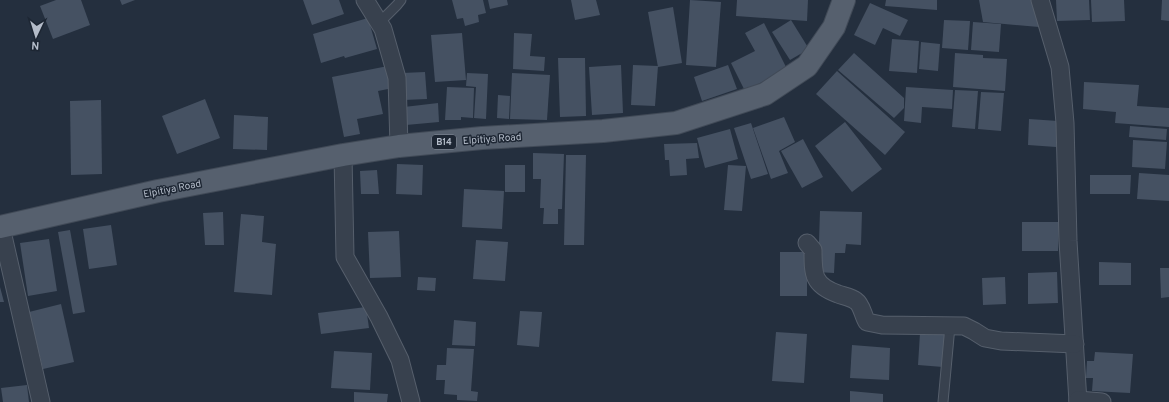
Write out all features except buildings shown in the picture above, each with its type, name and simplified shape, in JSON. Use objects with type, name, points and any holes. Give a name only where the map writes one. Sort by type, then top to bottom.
[{"type":"main road","name":"Elpitiya Road","points":[[1,227],[158,191],[343,155],[399,146],[482,138],[603,131],[676,123],[765,94],[807,66],[834,27],[844,0]]},
{"type":"street","points":[[365,0],[383,29],[397,78],[399,146]]},
{"type":"street","points":[[1040,0],[1060,67],[1065,123],[1068,241],[1078,401],[1102,402]]},
{"type":"street","points":[[343,155],[345,257],[379,317],[400,360],[411,402]]},
{"type":"street","points":[[1,227],[41,402]]},
{"type":"street","points":[[807,243],[813,250],[813,268],[816,280],[827,290],[855,300],[860,305],[867,322],[882,325],[964,326],[985,338],[1001,341],[1075,344]]},
{"type":"lane","points":[[379,23],[401,0]]},
{"type":"lane","points":[[943,402],[950,326]]}]
